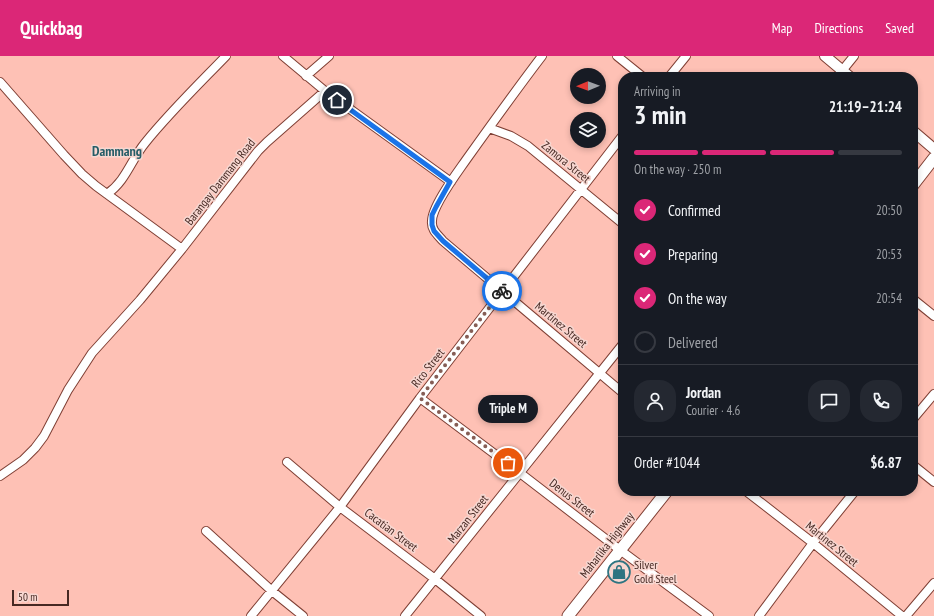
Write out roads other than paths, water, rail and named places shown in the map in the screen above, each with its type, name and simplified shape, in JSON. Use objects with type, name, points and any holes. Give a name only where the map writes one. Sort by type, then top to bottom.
[{"type":"highway","points":[[918,179],[934,158]]},
{"type":"highway","name":"Maharlika Highway","points":[[568,616],[663,496]]},
{"type":"main road","points":[[825,56],[837,72]]},
{"type":"main road","points":[[918,136],[934,150]]},
{"type":"street","points":[[107,194],[120,183],[148,139],[226,56]]},
{"type":"street","points":[[283,56],[324,91],[450,182]]},
{"type":"street","points":[[306,76],[329,56]]},
{"type":"street","name":"Martinez Street","points":[[542,56],[450,182],[432,215],[432,225],[434,231],[443,241],[618,389]]},
{"type":"street","points":[[617,56],[637,72]]},
{"type":"street","points":[[672,72],[686,56]]},
{"type":"street","points":[[841,72],[854,56]]},
{"type":"street","points":[[0,82],[82,174],[182,249]]},
{"type":"street","name":"Barangay Dammang Road","points":[[0,476],[23,460],[35,448],[44,436],[68,390],[92,353],[140,300],[182,249],[258,151],[324,91]]},
{"type":"street","name":"Zamora Street","points":[[489,128],[510,136],[528,146],[618,220]]},
{"type":"street","name":"Rico Street","points":[[252,616],[340,507],[420,398],[618,141]]},
{"type":"street","points":[[918,303],[934,316]]},
{"type":"street","name":"Marzan Street","points":[[405,616],[618,350]]},
{"type":"street","points":[[918,413],[934,394]]},
{"type":"street","name":"Denus Street","points":[[420,398],[709,616]]},
{"type":"street","name":"Cacatian Street","points":[[287,462],[340,507],[481,616]]},
{"type":"street","points":[[918,469],[934,482]]},
{"type":"street","name":"Martinez Street","points":[[752,496],[813,543],[902,616]]},
{"type":"street","points":[[759,616],[850,496]]},
{"type":"street","points":[[206,531],[302,616]]},
{"type":"street","points":[[906,616],[934,582]]},
{"type":"place","name":"Triple M","points":[[508,463]]},
{"type":"place","name":"Silver Gold Steel","points":[[619,572]]},
{"type":"district","name":"Dammang","points":[[117,151]]}]
